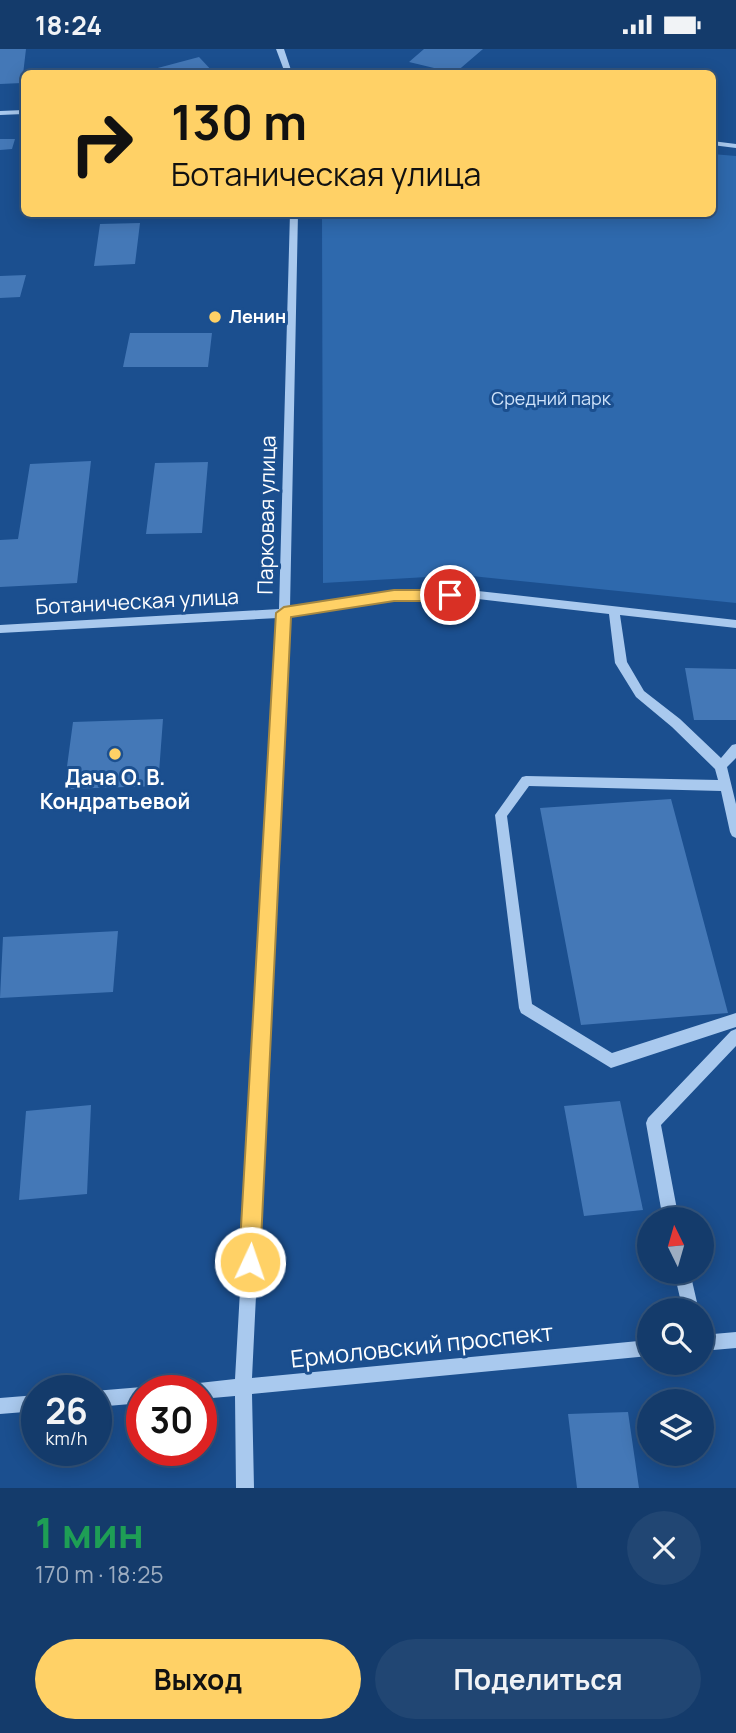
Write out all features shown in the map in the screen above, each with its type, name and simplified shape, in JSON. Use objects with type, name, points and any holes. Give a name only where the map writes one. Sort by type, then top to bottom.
[{"type":"street","points":[[280,49],[288,70]]},
{"type":"street","points":[[0,113],[21,112]]},
{"type":"street","points":[[716,144],[736,146]]},
{"type":"street","name":"Парковая улица","points":[[245,1488],[243,1388],[284,613],[294,217]]},
{"type":"street","name":"Ботаническая улица","points":[[0,629],[284,613],[394,596],[478,595],[736,624]]},
{"type":"street","points":[[614,611],[621,663],[640,694],[676,723],[721,766],[736,832]]},
{"type":"street","points":[[721,766],[736,749]]},
{"type":"street","points":[[725,786],[526,781],[500,815],[526,1008],[611,1061],[736,1020]]},
{"type":"street","points":[[669,1207],[653,1123],[736,1035]]},
{"type":"street","points":[[714,1342],[736,1340]]},
{"type":"street","name":"Ермоловский проспект","points":[[217,1390],[637,1349]]},
{"type":"street","points":[[0,1406],[21,1404]]},
{"type":"green space","name":"Средний парк","points":[[716,154],[736,156],[736,603],[462,575],[323,583],[322,217],[716,217]]},
{"type":"building","points":[[0,49],[26,49],[21,83],[0,84]]},
{"type":"building","points":[[424,49],[483,49],[458,70],[442,70],[409,62]]},
{"type":"building","points":[[199,57],[211,70],[155,70]]},
{"type":"building","points":[[0,139],[15,139],[12,149],[0,150]]},
{"type":"building","points":[[140,223],[135,264],[94,266],[100,224]]},
{"type":"building","points":[[26,275],[20,297],[0,298],[0,276]]},
{"type":"building","points":[[130,333],[212,333],[208,367],[123,367]]},
{"type":"building","points":[[91,461],[77,583],[0,587],[0,540],[18,539],[30,464]]},
{"type":"building","points":[[208,462],[202,533],[146,534],[155,463]]},
{"type":"building","points":[[685,668],[736,669],[736,720],[694,720]]},
{"type":"building","name":"Дача О. В. Кондратьевой","points":[[163,719],[158,786],[64,789],[73,722]]},
{"type":"building","points":[[671,799],[728,1013],[581,1025],[540,808]]},
{"type":"building","points":[[118,931],[113,992],[0,998],[3,937]]},
{"type":"building","points":[[620,1101],[642,1207],[637,1207],[637,1211],[584,1216],[564,1106]]},
{"type":"building","points":[[91,1105],[87,1194],[19,1200],[26,1111]]},
{"type":"building","points":[[628,1412],[639,1488],[577,1488],[568,1414]]},
{"type":"place","name":"Ленин","points":[[215,317]]},
{"type":"place","name":"Дача О. В. Кондратьевой","points":[[115,754]]},
{"type":"route","points":[[250,1262],[284,613],[394,596],[450,595]]}]
